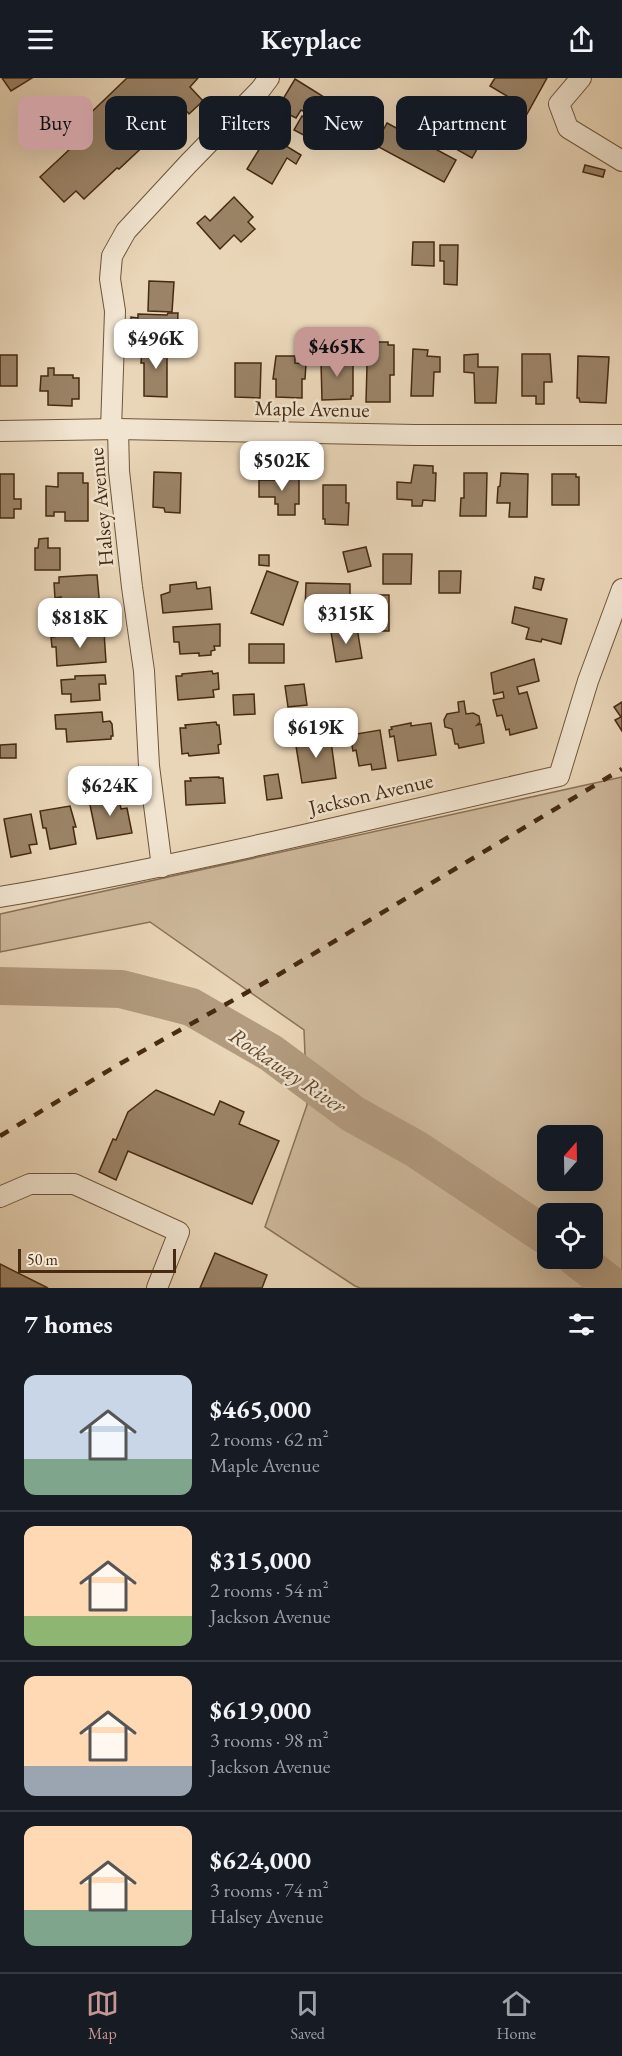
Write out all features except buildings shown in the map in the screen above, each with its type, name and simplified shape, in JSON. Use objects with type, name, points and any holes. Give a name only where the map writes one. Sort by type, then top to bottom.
[{"type":"street","name":"Halsey Avenue","points":[[162,867],[149,766],[144,671],[114,429],[115,311],[110,279],[112,256],[126,231],[269,78]]},
{"type":"street","points":[[581,78],[559,104],[568,129],[622,161]]},
{"type":"street","name":"Maple Avenue","points":[[0,431],[114,429],[415,435],[622,435]]},
{"type":"street","name":"Jackson Avenue","points":[[0,897],[162,867],[559,776],[588,681],[622,589]]},
{"type":"street","points":[[0,1197],[30,1184],[74,1184],[179,1232],[157,1288]]},
{"type":"shaded area","points":[[622,777],[622,1288],[360,1288],[355,1286],[265,1227],[307,1105],[304,1030],[150,922],[0,952],[0,914]]},
{"type":"waterway","name":"Rockaway River","points":[[0,986],[121,989],[191,1007],[271,1053],[353,1114],[416,1149],[537,1230]]},
{"type":"waterway","name":"Rockaway River","points":[[590,1269],[615,1288]]},
{"type":"railway","points":[[0,1136],[116,1066],[278,975],[622,769]]}]
